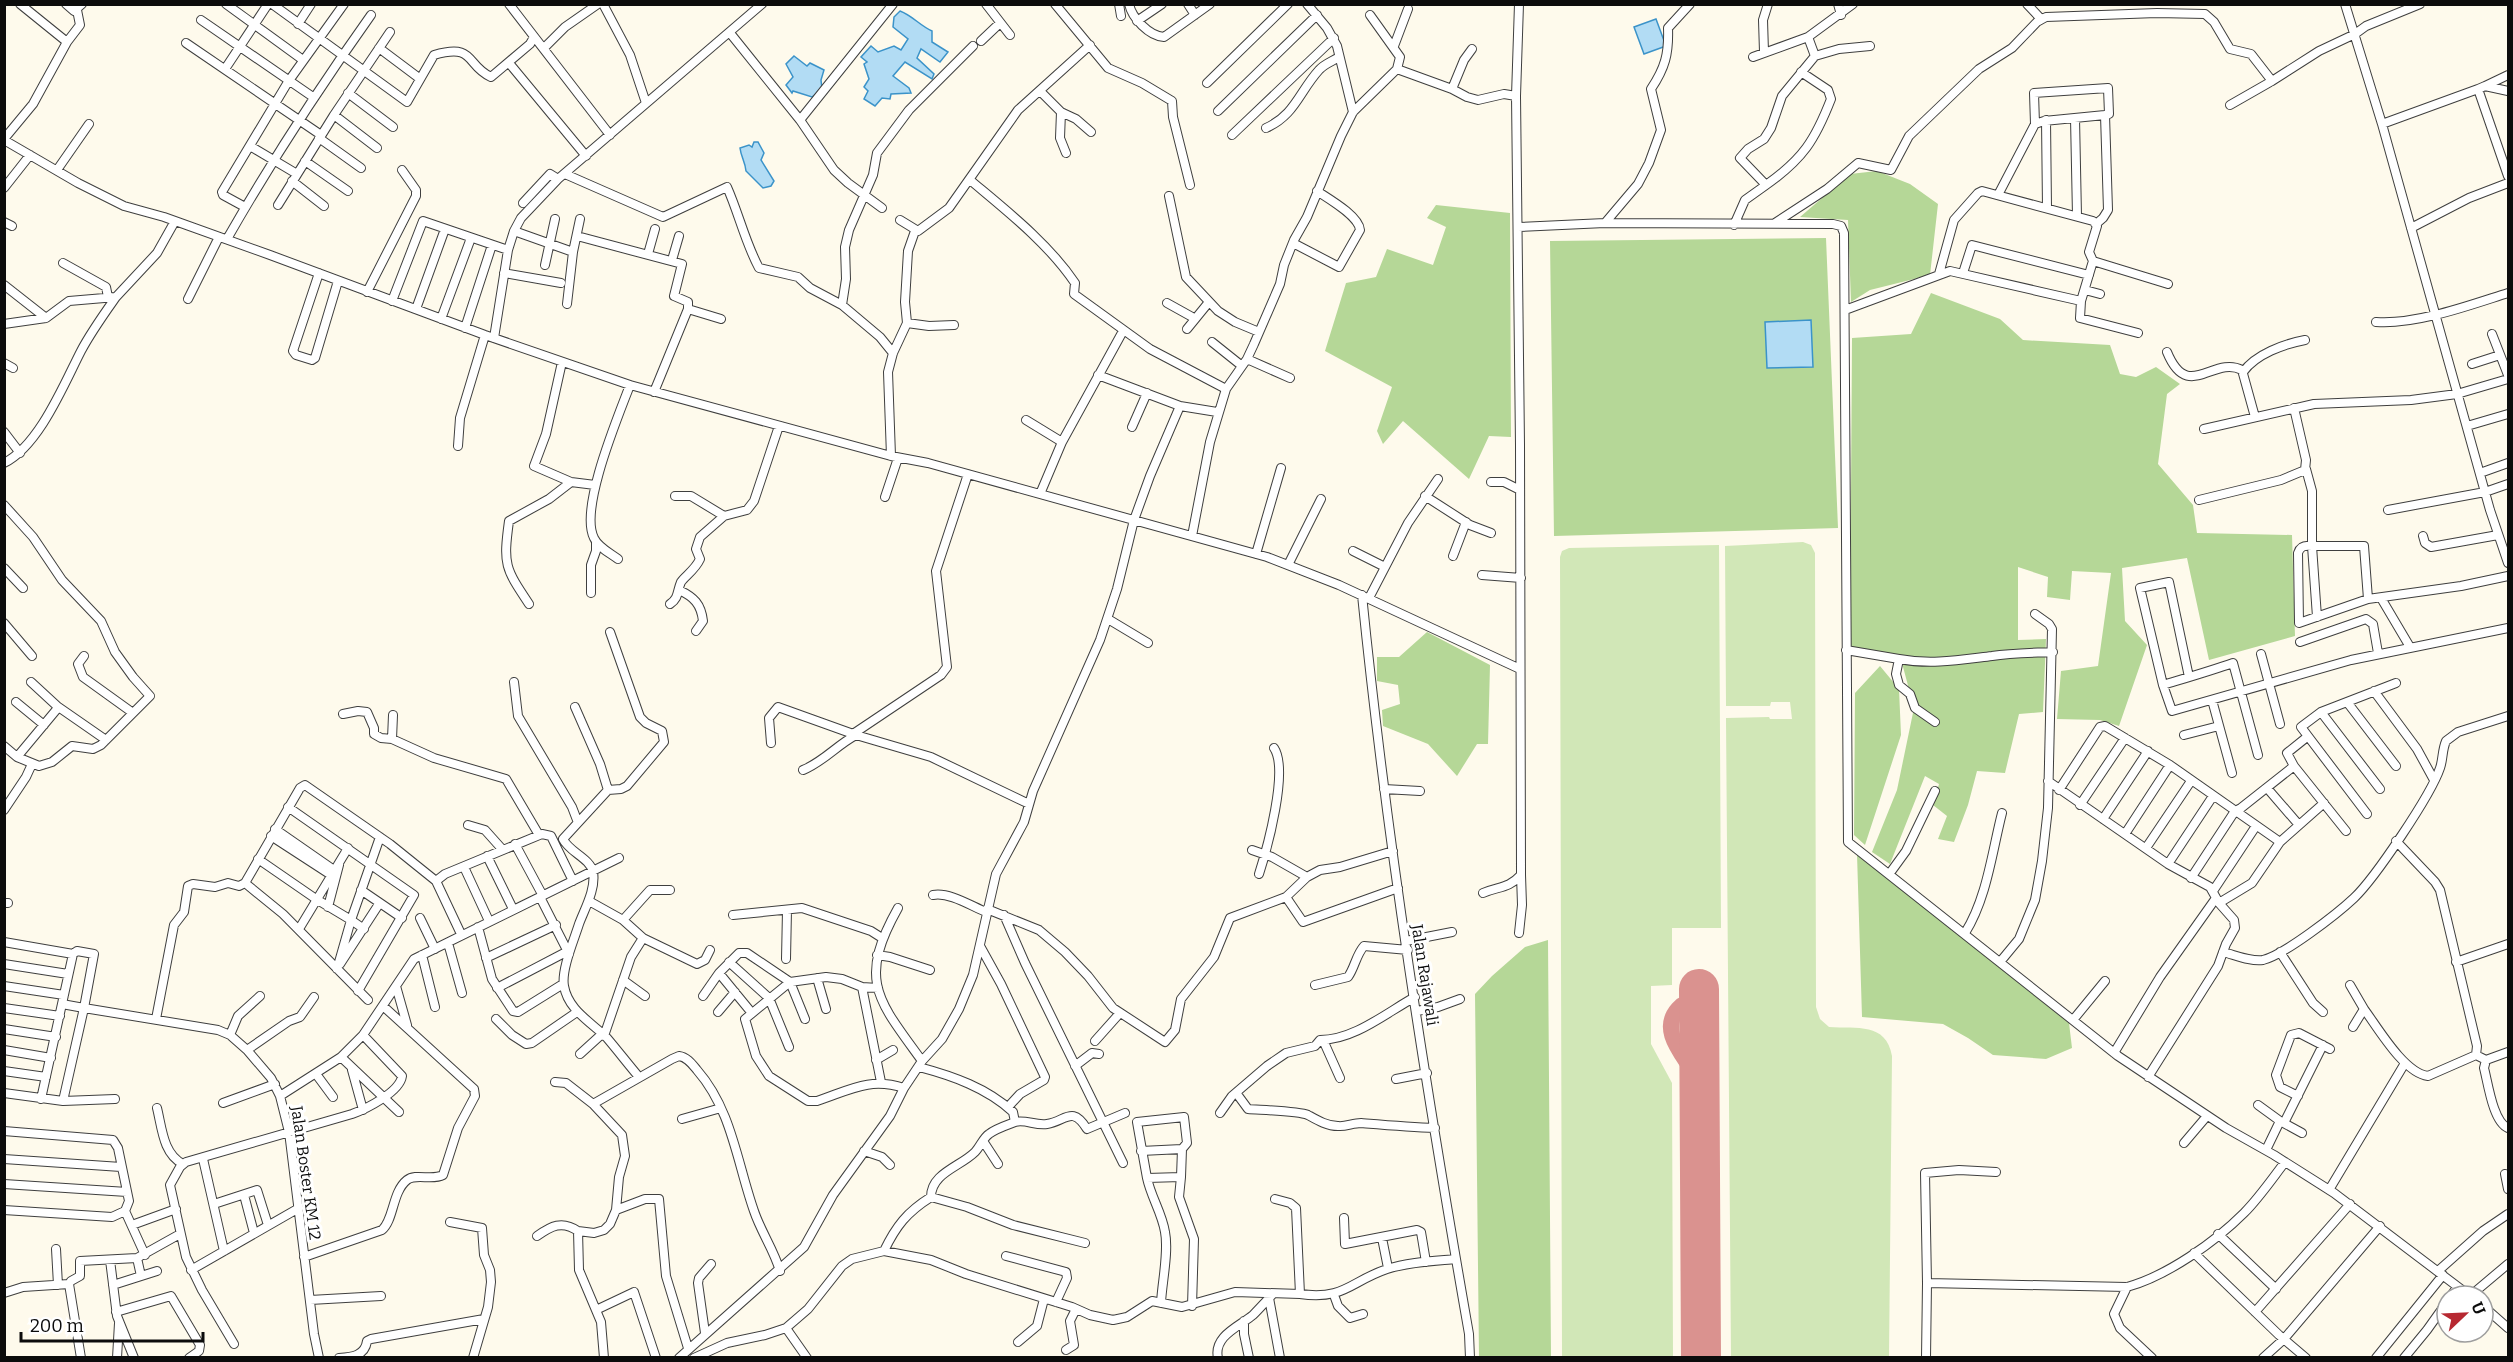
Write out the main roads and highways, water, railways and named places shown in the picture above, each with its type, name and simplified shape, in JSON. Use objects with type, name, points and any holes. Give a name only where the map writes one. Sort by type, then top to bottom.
[{"type":"water","points":[[900,11],[932,31],[932,42],[948,52],[940,62],[921,49],[917,58],[934,74],[932,79],[905,62],[893,76],[909,88],[911,93],[891,94],[890,99],[882,98],[875,106],[864,99],[868,91],[864,87],[869,79],[864,64],[867,62],[861,57],[871,46],[878,52],[894,46],[901,50],[908,39],[893,27],[894,17]]},
{"type":"water","points":[[1656,19],[1666,46],[1644,54],[1634,27]]},
{"type":"water","points":[[794,56],[807,66],[810,63],[824,70],[821,80],[822,89],[812,97],[793,91],[792,93],[786,85],[793,77],[786,64]]},
{"type":"water","points":[[754,142],[758,142],[764,153],[761,160],[774,181],[771,186],[763,188],[746,171],[740,148],[749,145],[752,147]]},
{"type":"water","points":[[1811,320],[1813,367],[1767,368],[1765,322]]}]
